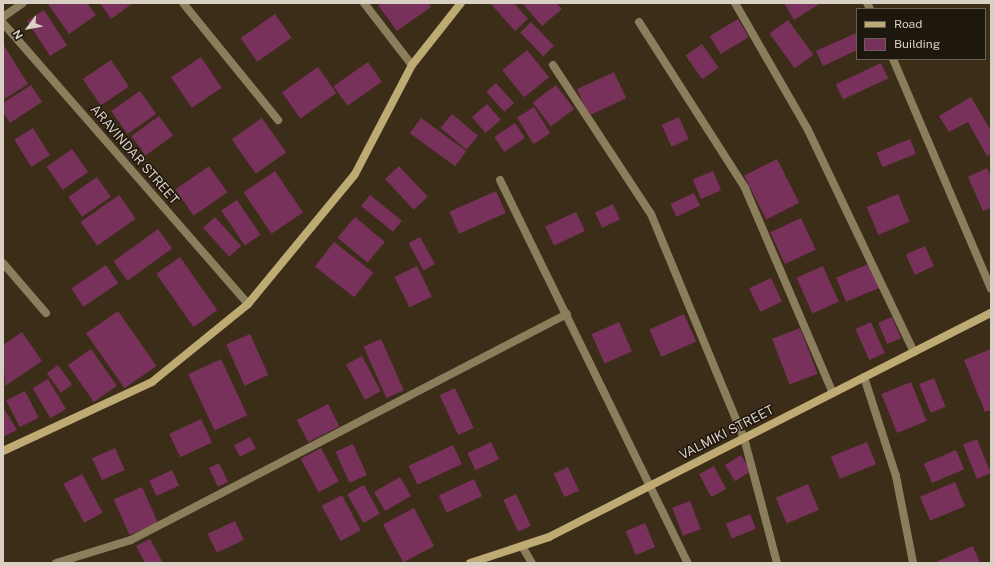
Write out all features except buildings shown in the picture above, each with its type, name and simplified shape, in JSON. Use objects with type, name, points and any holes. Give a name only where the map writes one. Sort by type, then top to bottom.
[{"type":"street","points":[[3,17],[23,3]]},
{"type":"street","points":[[183,3],[278,120]]},
{"type":"street","points":[[364,3],[412,65]]},
{"type":"street","points":[[3,451],[152,382],[248,304],[355,174],[412,65],[461,3]]},
{"type":"street","points":[[735,3],[808,130],[914,352]]},
{"type":"street","points":[[639,22],[745,188],[833,393]]},
{"type":"street","name":"ARAVINDAR STREET","points":[[3,23],[248,304]]},
{"type":"street","points":[[893,60],[991,289]]},
{"type":"street","points":[[553,65],[652,214],[744,438],[777,563]]},
{"type":"street","points":[[500,180],[688,563]]},
{"type":"street","points":[[3,263],[46,313]]},
{"type":"street","name":"VALMIKI STREET","points":[[470,563],[549,537],[991,313]]},
{"type":"street","points":[[56,563],[131,540],[567,314]]},
{"type":"street","points":[[864,377],[896,476],[913,563]]},
{"type":"street","points":[[522,546],[532,563]]}]
